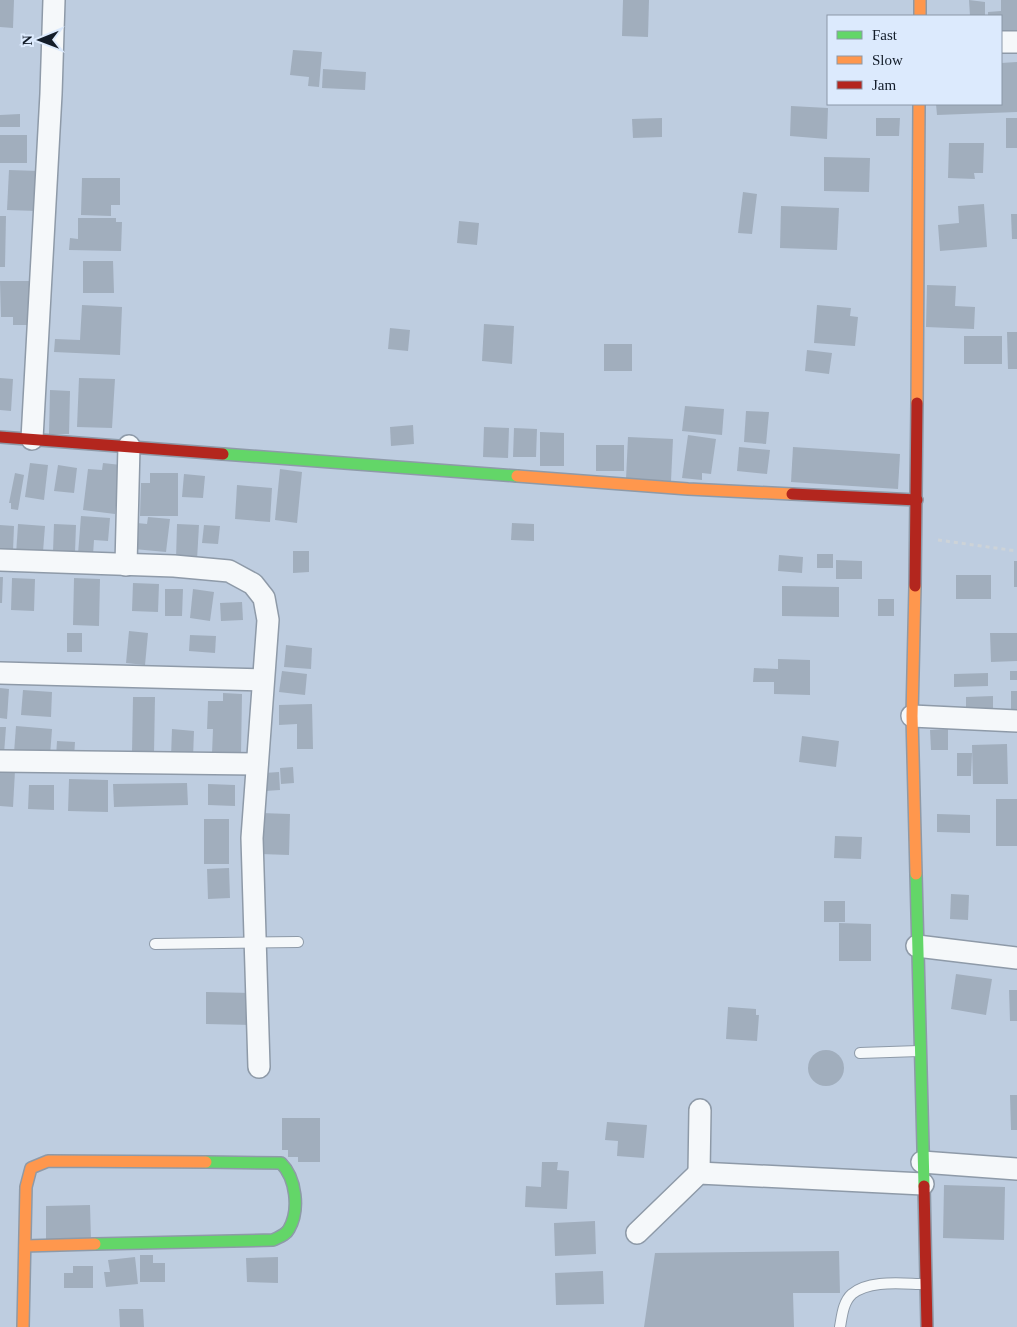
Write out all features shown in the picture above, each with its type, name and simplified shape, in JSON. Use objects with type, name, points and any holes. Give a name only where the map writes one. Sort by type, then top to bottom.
[{"type":"street","points":[[32,440],[51,94],[54,0]]},
{"type":"street","points":[[920,0],[920,15]]},
{"type":"street","points":[[1002,42],[1017,42]]},
{"type":"street","points":[[919,105],[917,500],[912,716],[926,1327]]},
{"type":"street","points":[[0,436],[32,440],[688,489],[917,500]]},
{"type":"street","points":[[126,566],[129,446]]},
{"type":"street","points":[[0,560],[229,571],[253,584],[264,598],[268,620],[262,680],[252,838],[258,1067]]},
{"type":"street","points":[[0,673],[262,680]]},
{"type":"street","points":[[912,716],[1017,721]]},
{"type":"street","points":[[0,761],[257,764]]},
{"type":"street","points":[[917,946],[1017,958]]},
{"type":"street","points":[[637,1233],[699,1173],[700,1110]]},
{"type":"street","points":[[23,1327],[25,1246],[28,1177],[31,1168],[48,1161],[273,1162],[281,1163],[291,1174],[294,1202],[289,1229],[283,1236],[273,1240],[25,1246]]},
{"type":"street","points":[[922,1162],[1017,1170]]},
{"type":"street","points":[[699,1173],[923,1184]]},
{"type":"lane","points":[[155,944],[298,942]]},
{"type":"lane","points":[[860,1053],[920,1051]]},
{"type":"lane","points":[[840,1327],[843,1308],[851,1294],[867,1287],[889,1284],[926,1284]]},
{"type":"path","points":[[916,537],[1017,551]]},
{"type":"building","points":[[0,0],[14,0],[13,28],[0,27]]},
{"type":"building","points":[[623,0],[649,0],[648,37],[622,36]]},
{"type":"building","points":[[969,0],[985,2],[985,15],[970,15]]},
{"type":"building","points":[[1001,0],[1017,0],[1017,35],[1002,36],[1002,15],[988,15],[988,12],[1001,11]]},
{"type":"building","points":[[293,50],[322,52],[319,87],[308,86],[309,77],[290,75]]},
{"type":"building","points":[[1017,62],[1017,112],[937,115],[936,105],[1002,105],[1002,63]]},
{"type":"building","points":[[323,69],[366,72],[365,90],[322,88]]},
{"type":"building","points":[[791,106],[828,108],[827,139],[790,136]]},
{"type":"building","points":[[20,114],[20,127],[0,127],[0,115]]},
{"type":"building","points":[[662,118],[662,137],[633,138],[632,119]]},
{"type":"building","points":[[876,118],[900,118],[899,136],[876,136]]},
{"type":"building","points":[[1006,118],[1017,118],[1017,148],[1006,148]]},
{"type":"building","points":[[0,135],[27,135],[27,163],[0,163]]},
{"type":"building","points":[[949,143],[984,143],[983,173],[974,173],[975,179],[948,178]]},
{"type":"building","points":[[824,157],[870,158],[869,192],[824,191]]},
{"type":"building","points":[[9,170],[39,171],[37,211],[7,210]]},
{"type":"building","points":[[82,178],[120,178],[120,205],[111,205],[111,216],[81,215]]},
{"type":"building","points":[[743,192],[757,194],[752,234],[738,233]]},
{"type":"building","points":[[984,204],[987,247],[940,251],[938,225],[959,223],[958,206]]},
{"type":"building","points":[[781,206],[839,208],[837,250],[780,248]]},
{"type":"building","points":[[1011,214],[1017,214],[1017,239],[1012,239]]},
{"type":"building","points":[[0,216],[6,216],[5,267],[0,267]]},
{"type":"building","points":[[78,218],[116,218],[116,222],[122,222],[121,251],[69,250],[70,238],[78,239]]},
{"type":"building","points":[[459,221],[479,223],[477,245],[457,243]]},
{"type":"building","points":[[83,261],[113,261],[114,293],[83,293]]},
{"type":"building","points":[[0,281],[31,281],[32,325],[13,325],[13,317],[1,317]]},
{"type":"building","points":[[927,285],[956,286],[955,306],[975,307],[974,329],[926,327]]},
{"type":"building","points":[[82,305],[122,307],[120,355],[54,352],[55,339],[80,340]]},
{"type":"building","points":[[817,305],[851,308],[850,316],[858,317],[855,346],[814,343]]},
{"type":"building","points":[[484,324],[514,326],[512,364],[482,361]]},
{"type":"building","points":[[390,328],[410,330],[408,351],[388,349]]},
{"type":"building","points":[[1007,332],[1017,332],[1017,369],[1008,369]]},
{"type":"building","points":[[964,336],[1002,336],[1002,364],[964,364]]},
{"type":"building","points":[[604,344],[632,344],[632,371],[604,371]]},
{"type":"building","points":[[807,350],[832,353],[829,374],[805,371]]},
{"type":"building","points":[[0,378],[13,379],[11,411],[0,410]]},
{"type":"building","points":[[79,378],[115,379],[112,428],[77,427]]},
{"type":"building","points":[[50,390],[70,391],[69,434],[49,434]]},
{"type":"building","points":[[685,406],[724,409],[722,435],[682,431]]},
{"type":"building","points":[[746,411],[769,412],[766,444],[744,442]]},
{"type":"building","points":[[413,425],[414,444],[391,446],[390,427]]},
{"type":"building","points":[[484,427],[509,428],[508,458],[483,457]]},
{"type":"building","points":[[514,428],[537,429],[536,457],[513,457]]},
{"type":"building","points":[[540,432],[564,433],[564,466],[540,466]]},
{"type":"building","points":[[688,435],[716,439],[711,474],[702,473],[702,480],[682,478]]},
{"type":"building","points":[[628,437],[673,439],[671,481],[626,479]]},
{"type":"building","points":[[596,445],[624,445],[624,471],[596,471]]},
{"type":"building","points":[[739,447],[770,450],[767,474],[737,471]]},
{"type":"building","points":[[793,447],[900,454],[898,489],[791,482]]},
{"type":"building","points":[[30,463],[48,465],[44,500],[25,497]]},
{"type":"building","points":[[103,463],[121,465],[115,514],[83,510],[88,469],[102,470]]},
{"type":"building","points":[[58,465],[77,468],[74,493],[54,491]]},
{"type":"building","points":[[280,469],[302,472],[297,523],[275,520]]},
{"type":"building","points":[[15,473],[24,475],[18,510],[11,509],[11,503],[9,503]]},
{"type":"building","points":[[150,473],[178,473],[178,516],[140,516],[141,483],[150,483]]},
{"type":"building","points":[[184,474],[205,476],[203,498],[182,497]]},
{"type":"building","points":[[237,485],[272,488],[270,522],[235,519]]},
{"type":"building","points":[[81,516],[110,518],[108,541],[94,540],[93,555],[78,554]]},
{"type":"building","points":[[148,517],[170,519],[166,552],[134,549],[137,523],[147,524]]},
{"type":"building","points":[[512,523],[534,524],[534,541],[511,540]]},
{"type":"building","points":[[18,524],[45,526],[43,552],[16,555]]},
{"type":"building","points":[[54,524],[76,525],[75,553],[53,552]]},
{"type":"building","points":[[177,524],[199,525],[197,560],[176,559]]},
{"type":"building","points":[[0,525],[14,526],[13,551],[0,551]]},
{"type":"building","points":[[204,525],[220,526],[218,544],[202,543]]},
{"type":"building","points":[[293,551],[309,551],[309,572],[293,573]]},
{"type":"building","points":[[817,554],[833,554],[833,568],[817,568]]},
{"type":"building","points":[[779,555],[803,557],[802,573],[778,571]]},
{"type":"building","points":[[836,560],[862,561],[862,579],[836,579]]},
{"type":"building","points":[[1014,561],[1017,561],[1017,587],[1014,587]]},
{"type":"building","points":[[956,575],[991,575],[991,599],[956,599]]},
{"type":"building","points":[[0,577],[3,577],[2,603],[0,603]]},
{"type":"building","points":[[12,578],[35,579],[34,611],[11,610]]},
{"type":"building","points":[[74,578],[100,579],[99,626],[73,625]]},
{"type":"building","points":[[133,583],[159,584],[158,612],[132,611]]},
{"type":"building","points":[[782,586],[839,587],[839,617],[782,616]]},
{"type":"building","points":[[165,589],[183,589],[182,616],[165,616]]},
{"type":"building","points":[[193,589],[214,592],[210,621],[190,618]]},
{"type":"building","points":[[878,599],[894,599],[894,616],[878,616]]},
{"type":"building","points":[[242,602],[243,620],[221,621],[220,603]]},
{"type":"building","points":[[129,631],[148,633],[145,665],[126,663]]},
{"type":"building","points":[[67,633],[82,633],[82,652],[67,652]]},
{"type":"building","points":[[990,633],[1017,633],[1017,661],[991,662]]},
{"type":"building","points":[[190,635],[216,636],[215,653],[189,651]]},
{"type":"building","points":[[286,645],[312,648],[311,669],[284,667]]},
{"type":"building","points":[[778,659],[810,660],[810,695],[774,694],[774,682],[753,682],[754,668],[778,669]]},
{"type":"building","points":[[282,671],[307,674],[305,695],[279,692]]},
{"type":"building","points":[[1010,671],[1017,671],[1017,680],[1010,680]]},
{"type":"building","points":[[988,673],[988,686],[954,687],[954,674]]},
{"type":"building","points":[[0,688],[9,689],[7,719],[0,718]]},
{"type":"building","points":[[23,690],[52,692],[51,717],[21,715]]},
{"type":"building","points":[[1011,691],[1017,691],[1017,710],[1011,710]]},
{"type":"building","points":[[223,693],[242,694],[241,755],[212,754],[213,729],[207,729],[208,701],[223,701]]},
{"type":"building","points":[[993,696],[993,712],[966,713],[966,697]]},
{"type":"building","points":[[133,697],[155,697],[154,754],[132,753]]},
{"type":"building","points":[[312,704],[313,749],[297,749],[297,724],[279,725],[279,705]]},
{"type":"building","points":[[16,726],[52,729],[50,756],[14,753]]},
{"type":"building","points":[[0,727],[6,727],[4,754],[0,754]]},
{"type":"building","points":[[172,729],[194,731],[193,758],[171,757]]},
{"type":"building","points":[[948,729],[948,750],[931,750],[930,730]]},
{"type":"building","points":[[802,736],[839,741],[836,767],[799,762]]},
{"type":"building","points":[[57,741],[75,742],[74,759],[56,757]]},
{"type":"building","points":[[1007,744],[1008,784],[973,784],[972,745]]},
{"type":"building","points":[[957,753],[972,753],[971,776],[957,776]]},
{"type":"building","points":[[293,767],[294,783],[281,784],[280,768]]},
{"type":"building","points":[[0,770],[15,771],[13,807],[0,806]]},
{"type":"building","points":[[279,772],[280,790],[265,791],[264,773]]},
{"type":"building","points":[[69,779],[108,780],[108,812],[68,811]]},
{"type":"building","points":[[187,783],[188,805],[114,807],[113,784]]},
{"type":"building","points":[[208,784],[235,785],[235,806],[208,805]]},
{"type":"building","points":[[29,785],[54,785],[54,810],[28,809]]},
{"type":"building","points":[[996,799],[1017,799],[1017,846],[996,846]]},
{"type":"building","points":[[261,813],[290,814],[289,855],[260,854]]},
{"type":"building","points":[[937,814],[970,815],[970,833],[937,832]]},
{"type":"building","points":[[204,819],[229,819],[229,864],[204,864]]},
{"type":"building","points":[[835,836],[862,837],[861,859],[834,858]]},
{"type":"building","points":[[229,868],[230,898],[208,899],[207,869]]},
{"type":"building","points":[[951,894],[969,895],[968,920],[950,919]]},
{"type":"building","points":[[824,901],[845,901],[845,922],[824,922]]},
{"type":"building","points":[[839,923],[871,924],[871,961],[839,961]]},
{"type":"building","points":[[956,974],[992,979],[986,1015],[951,1009]]},
{"type":"building","points":[[1009,990],[1017,990],[1017,1021],[1010,1021]]},
{"type":"building","points":[[206,992],[252,993],[252,1025],[206,1024]]},
{"type":"building","points":[[728,1007],[756,1009],[756,1015],[759,1015],[757,1041],[726,1039]]},
{"type":"building","points":[[826,1050],[838,1056],[844,1068],[838,1080],[826,1086],[814,1080],[808,1068],[814,1056]]},
{"type":"building","points":[[1010,1095],[1017,1095],[1017,1130],[1011,1130]]},
{"type":"building","points":[[282,1118],[320,1118],[320,1162],[298,1162],[298,1157],[288,1157],[288,1150],[282,1150]]},
{"type":"building","points":[[607,1122],[647,1125],[644,1158],[617,1156],[618,1141],[605,1140]]},
{"type":"building","points":[[542,1162],[558,1162],[557,1170],[569,1171],[567,1209],[525,1207],[526,1186],[541,1187]]},
{"type":"building","points":[[944,1185],[1005,1187],[1004,1240],[943,1238]]},
{"type":"building","points":[[90,1205],[91,1240],[46,1241],[46,1206]]},
{"type":"building","points":[[595,1221],[596,1254],[555,1256],[554,1223]]},
{"type":"building","points":[[839,1251],[840,1293],[793,1293],[794,1327],[644,1327],[655,1253]]},
{"type":"building","points":[[140,1255],[153,1255],[153,1263],[165,1263],[165,1282],[140,1282]]},
{"type":"building","points":[[135,1257],[138,1284],[106,1287],[104,1272],[110,1272],[108,1260]]},
{"type":"building","points":[[278,1257],[278,1283],[247,1282],[246,1258]]},
{"type":"building","points":[[73,1266],[93,1266],[93,1288],[64,1288],[64,1273],[73,1273]]},
{"type":"building","points":[[603,1271],[604,1304],[556,1305],[555,1273]]},
{"type":"building","points":[[119,1309],[143,1309],[144,1327],[120,1327]]},
{"type":"traffic: fast","points":[[223,454],[517,476]]},
{"type":"traffic: fast","points":[[916,874],[924,1186]]},
{"type":"traffic: fast","points":[[95,1244],[273,1240],[288,1231],[294,1213],[295,1194],[290,1177],[281,1163],[206,1162]]},
{"type":"traffic: slow","points":[[920,0],[920,15]]},
{"type":"traffic: slow","points":[[917,403],[919,105]]},
{"type":"traffic: slow","points":[[517,476],[688,489],[792,494]]},
{"type":"traffic: slow","points":[[915,586],[912,716],[916,874]]},
{"type":"traffic: slow","points":[[23,1327],[26,1187],[31,1168],[48,1161],[206,1162]]},
{"type":"traffic: slow","points":[[25,1246],[95,1244]]},
{"type":"traffic: jam","points":[[915,586],[917,403]]},
{"type":"traffic: jam","points":[[0,437],[223,454]]},
{"type":"traffic: jam","points":[[792,494],[917,500]]},
{"type":"traffic: jam","points":[[924,1186],[927,1327]]}]
